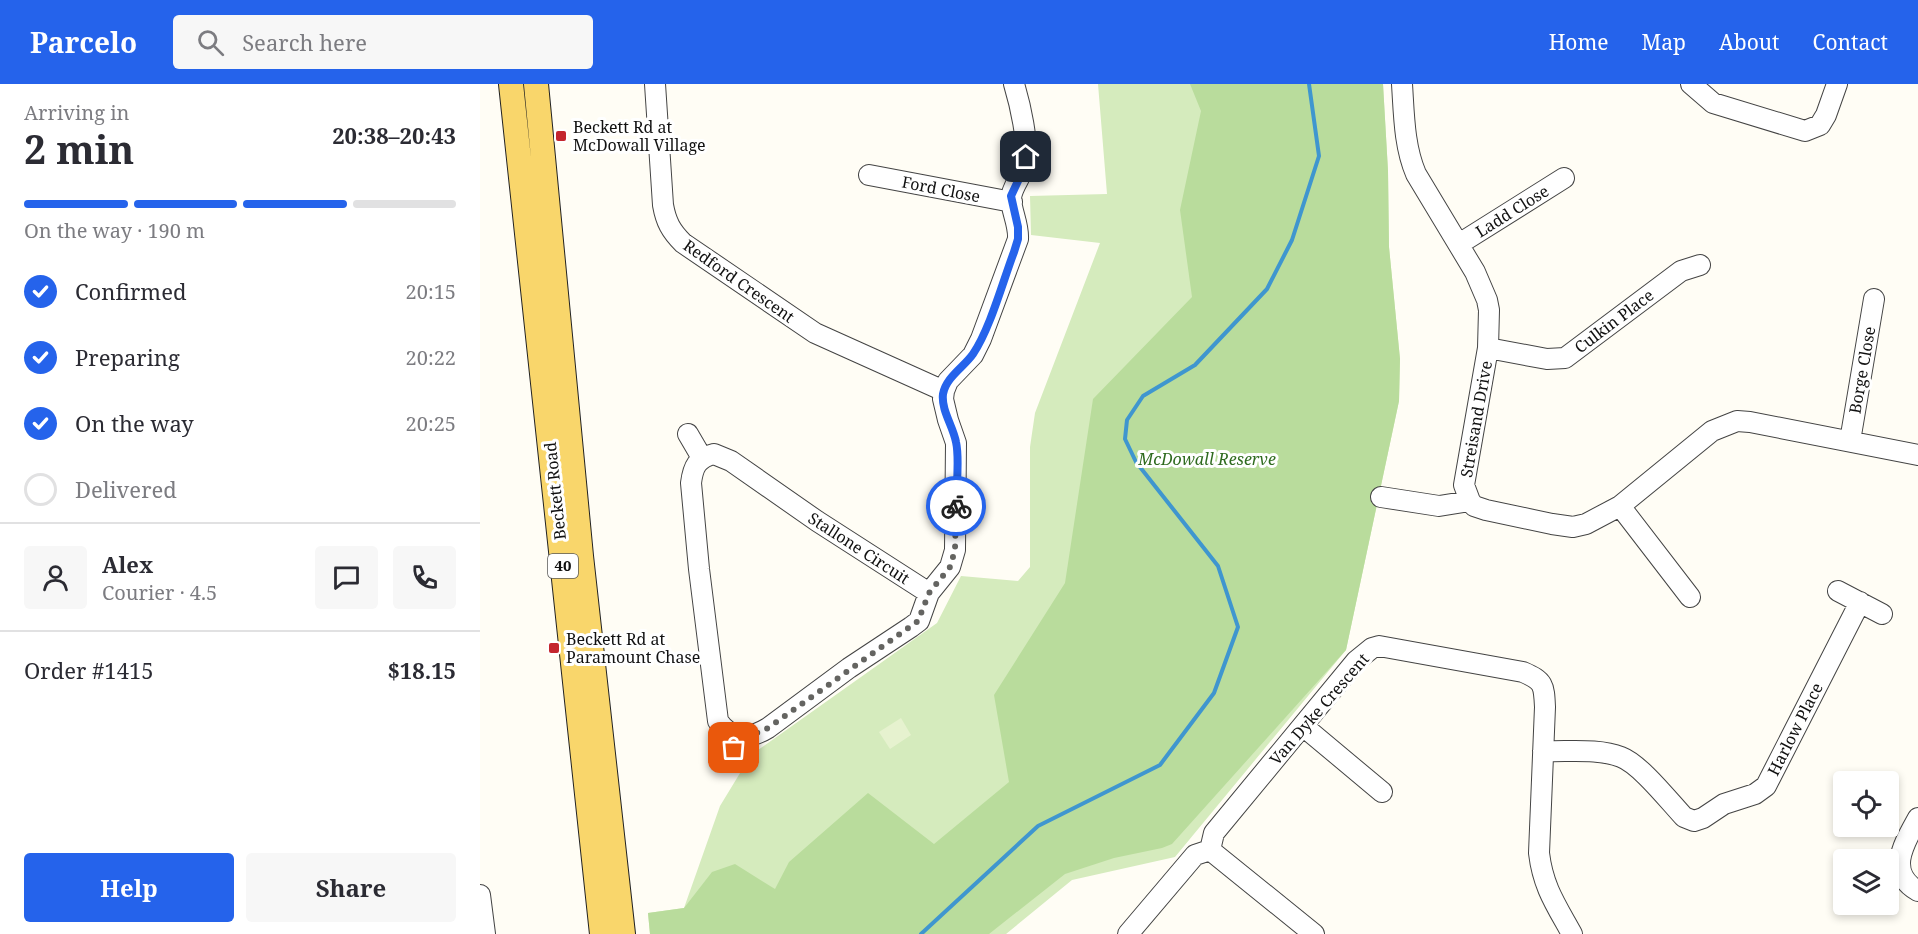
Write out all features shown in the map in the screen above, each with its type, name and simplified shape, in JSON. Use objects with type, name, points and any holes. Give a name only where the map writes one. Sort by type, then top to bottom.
[{"type":"main road","name":"Beckett Road","points":[[511,84],[602,934]]},
{"type":"main road","name":"Beckett Road","points":[[536,84],[581,556],[623,934]]},
{"type":"street","name":"Redford Crescent","points":[[655,84],[663,205],[665,219],[672,232],[683,243],[815,333],[944,391]]},
{"type":"street","points":[[929,593],[950,567],[955,550],[956,443],[943,399],[944,391],[948,381],[973,355],[981,339],[1018,239],[1018,227],[1011,196],[1025,166],[1026,157],[1021,110],[1014,84]]},
{"type":"street","name":"Streisand Drive","points":[[1402,84],[1410,160],[1416,174],[1475,272],[1490,310],[1488,348],[1464,485],[1474,506],[1552,524],[1573,526],[1586,524],[1620,506],[1712,431],[1726,424],[1737,422],[1750,422],[1918,455]]},
{"type":"street","points":[[1691,84],[1713,103],[1805,131],[1820,125],[1837,84]]},
{"type":"street","name":"Ford Close","points":[[870,175],[1012,202]]},
{"type":"street","name":"Ladd Close","points":[[1460,244],[1564,178]]},
{"type":"street","name":"Culkin Place","points":[[1488,348],[1547,359],[1565,358],[1681,271],[1700,265]]},
{"type":"street","name":"Borge Close","points":[[1850,441],[1874,299]]},
{"type":"street","points":[[688,434],[702,458],[693,470],[691,483],[715,708],[722,727],[738,736],[729,760]]},
{"type":"street","name":"Stallone Circuit","points":[[702,458],[714,454],[731,461],[832,531],[929,593],[918,621],[910,627],[849,668],[768,728],[752,735],[738,736]]},
{"type":"street","points":[[1381,497],[1438,506],[1470,501]]},
{"type":"street","points":[[1620,506],[1690,597]]},
{"type":"street","points":[[1838,591],[1882,614]]},
{"type":"street","name":"Harlow Place","points":[[1543,751],[1601,753],[1621,757],[1633,763],[1684,817],[1694,820],[1703,818],[1729,801],[1755,794],[1766,786],[1860,602]]},
{"type":"street","name":"Van Dyke Crescent","points":[[1210,850],[1214,833],[1356,661],[1372,648],[1379,646],[1523,672],[1538,679],[1544,692],[1539,853],[1541,872],[1572,934]]},
{"type":"street","points":[[1303,726],[1382,792]]},
{"type":"street","points":[[1918,818],[1902,849],[1900,870],[1904,878],[1918,891]]},
{"type":"street","points":[[1128,934],[1195,855],[1210,850],[1314,934]]},
{"type":"street","points":[[480,895],[485,934]]},
{"type":"green space","name":"McDowall Reserve","points":[[1098,84],[1383,84],[1389,247],[1400,359],[1399,401],[1346,650],[1175,857],[1072,880],[1006,934],[650,934],[648,913],[684,908],[720,806],[751,755],[937,623],[961,576],[1018,581],[1030,567],[1030,447],[1035,413],[1100,243],[1031,235],[1030,196],[1107,194]]},
{"type":"green space","name":"McDowall Reserve","points":[[1190,84],[1383,84],[1389,247],[1400,359],[1399,401],[1346,650],[1172,844],[1114,858],[1065,874],[989,934],[650,934],[648,913],[684,908],[712,872],[735,864],[775,889],[789,862],[868,793],[934,844],[1009,782],[994,695],[1065,583],[1093,399],[1192,297],[1180,210],[1201,111]]},
{"type":"green space","points":[[901,718],[911,735],[890,749],[879,732]]},
{"type":"waterway","points":[[921,934],[1038,826],[1160,765],[1214,693],[1238,627],[1218,566],[1136,462],[1125,439],[1127,420],[1143,396],[1195,365],[1267,289],[1292,240],[1319,156],[1309,84]]},
{"type":"way so far","points":[[734,748],[738,736],[745,737],[768,728],[849,668],[918,621],[929,593],[950,567],[955,550],[956,506]]},
{"type":"place","name":"Beckett Rd at McDowall Village","points":[[561,136]]},
{"type":"place","name":"Beckett Rd at Paramount Chase","points":[[554,648]]},
{"type":"route","points":[[956,506],[956,443],[943,399],[944,391],[948,381],[973,355],[1014,252],[1018,239],[1018,227],[1011,196],[1025,166],[1026,157]]}]
